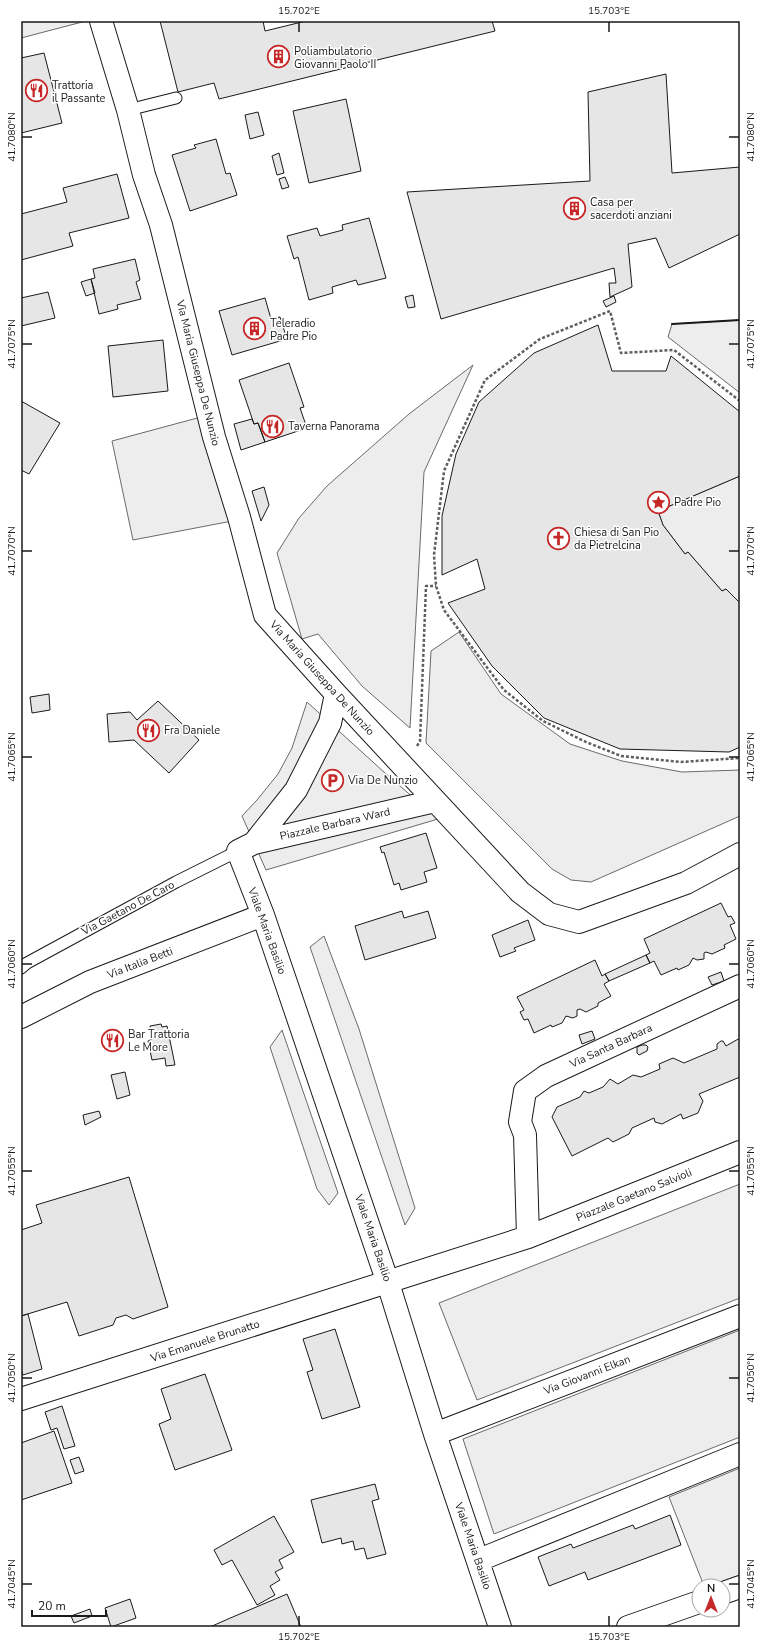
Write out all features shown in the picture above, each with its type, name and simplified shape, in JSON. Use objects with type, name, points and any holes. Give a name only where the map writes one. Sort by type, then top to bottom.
[{"type":"street","name":"Via Maria Giuseppa De Nunzio","points":[[101,21],[128,110],[144,175],[161,225],[214,437],[239,517],[265,615],[400,764],[520,892],[549,914],[579,922],[686,883],[740,854]]},
{"type":"street","points":[[246,847],[296,790],[330,723],[336,694]]},
{"type":"street","name":"Piazzale Barbara Ward","points":[[246,847],[435,801]]},
{"type":"street","name":"Viale Maria Basilio","points":[[246,847],[262,915],[388,1283],[434,1434],[500,1627]]},
{"type":"street","name":"Via Italia Betti","points":[[21,1017],[90,982],[262,915]]},
{"type":"street","name":"Via Santa Barbara","points":[[528,1237],[525,1135],[520,1122],[525,1091],[546,1076],[740,986]]},
{"type":"street","name":"Piazzale Gaetano Salvioli","points":[[388,1283],[528,1237],[740,1152]]},
{"type":"street","name":"Via Emanuele Brunatto","points":[[21,1399],[388,1283]]},
{"type":"street","name":"Via Giovanni Elkan","points":[[434,1434],[740,1316]]},
{"type":"street","points":[[478,1560],[740,1454]]},
{"type":"street","points":[[628,1627],[691,1605]]},
{"type":"lane","points":[[128,110],[176,98]]},
{"type":"lane","name":"Via Gaetano De Caro","points":[[21,968],[27,963],[176,882],[246,847]]},
{"type":"path","points":[[740,401],[674,350],[621,353],[610,311],[540,339],[485,380],[444,471],[434,555],[436,586],[444,610],[504,690],[543,721],[586,742],[621,756],[681,762],[740,758]]},
{"type":"path","points":[[400,764],[414,752],[420,741],[426,586],[436,586]]},
{"type":"shaded area","points":[[21,21],[86,21],[21,38]]},
{"type":"shaded area","points":[[740,320],[740,393],[668,337],[672,324]]},
{"type":"shaded area","points":[[473,365],[424,472],[410,728],[362,686],[318,634],[302,639],[277,553],[299,518],[327,486],[409,414]]},
{"type":"shaded area","points":[[201,417],[232,521],[133,540],[112,441]]},
{"type":"shaded area","points":[[740,476],[740,603],[726,589],[722,591],[688,552],[685,554],[663,525],[658,511]]},
{"type":"shaded area","points":[[459,632],[501,694],[570,744],[622,761],[682,772],[740,770],[740,816],[591,882],[571,880],[552,869],[426,743],[431,651]]},
{"type":"shaded area","name":"Via De Nunzio","points":[[307,702],[438,819],[266,870],[242,816],[278,774],[292,748]]},
{"type":"shaded area","points":[[324,936],[359,1029],[415,1208],[405,1225],[310,947]]},
{"type":"shaded area","points":[[282,1030],[338,1193],[329,1205],[317,1189],[270,1047]]},
{"type":"shaded area","points":[[740,1184],[740,1298],[477,1400],[439,1303]]},
{"type":"shaded area","points":[[740,1330],[740,1437],[494,1534],[463,1439]]},
{"type":"shaded area","points":[[740,1468],[740,1575],[731,1578],[701,1578],[669,1497]]},
{"type":"building","name":"Poliambulatorio Giovanni Paolo II","points":[[160,21],[263,21],[265,31],[306,21],[492,21],[495,31],[219,99],[214,83],[178,92]]},
{"type":"building","name":"Trattoria il Passante","points":[[44,53],[62,123],[21,133],[21,58]]},
{"type":"building","name":"Casa per sacerdoti anziani","points":[[666,74],[672,173],[740,167],[740,234],[669,268],[656,238],[628,244],[632,287],[610,297],[609,283],[616,283],[614,268],[441,319],[407,192],[590,181],[588,92]]},
{"type":"building","points":[[346,99],[361,171],[309,183],[293,111]]},
{"type":"building","points":[[258,112],[264,135],[250,139],[245,115]]},
{"type":"building","points":[[216,139],[226,174],[230,173],[237,195],[190,211],[172,155],[196,148],[194,145]]},
{"type":"building","points":[[279,153],[284,173],[277,175],[272,156]]},
{"type":"building","points":[[117,174],[129,218],[69,233],[73,246],[21,260],[21,214],[67,202],[63,188]]},
{"type":"building","points":[[285,177],[289,187],[282,189],[279,179]]},
{"type":"building","points":[[369,218],[386,278],[358,285],[356,280],[332,287],[333,293],[309,300],[298,257],[294,259],[287,236],[317,228],[320,236],[343,230],[342,225]]},
{"type":"building","points":[[135,259],[140,280],[136,282],[141,299],[117,305],[118,309],[99,314],[91,279],[95,278],[93,269]]},
{"type":"building","points":[[91,279],[95,293],[86,296],[81,282]]},
{"type":"building","points":[[48,292],[55,318],[21,326],[21,298]]},
{"type":"building","points":[[413,295],[415,307],[408,308],[405,297]]},
{"type":"building","points":[[614,296],[616,302],[606,307],[603,301]]},
{"type":"building","name":"Teleradio Padre Pio","points":[[265,298],[271,319],[280,317],[287,339],[232,355],[219,311]]},
{"type":"building","name":"Chiesa di San Pio da Pietrelcina","points":[[598,325],[612,371],[666,371],[671,356],[740,412],[740,476],[658,511],[663,525],[685,554],[688,552],[722,591],[726,589],[740,603],[740,747],[729,752],[620,749],[544,718],[492,666],[448,603],[485,589],[477,559],[442,575],[442,516],[456,454],[479,402],[534,353]]},
{"type":"building","points":[[163,340],[168,391],[113,397],[108,346]]},
{"type":"building","points":[[289,363],[304,407],[300,408],[307,428],[265,442],[258,423],[254,424],[239,380]]},
{"type":"building","points":[[21,401],[60,423],[29,474],[21,470]]},
{"type":"building","points":[[252,419],[254,424],[258,423],[265,442],[241,450],[234,424]]},
{"type":"building","points":[[264,487],[269,505],[261,521],[252,491]]},
{"type":"building","points":[[49,694],[50,710],[32,713],[30,697]]},
{"type":"building","name":"Fra Daniele","points":[[158,701],[199,740],[169,773],[134,740],[109,742],[107,714],[130,712],[137,720]]},
{"type":"building","points":[[426,833],[437,868],[424,872],[427,882],[401,890],[399,883],[394,885],[384,852],[382,853],[380,847]]},
{"type":"building","points":[[721,903],[728,917],[731,916],[735,923],[730,925],[736,939],[724,945],[725,948],[712,954],[706,952],[704,953],[704,959],[697,960],[693,958],[689,965],[678,970],[677,968],[661,975],[654,961],[650,963],[646,955],[650,953],[644,939]]},
{"type":"building","points":[[402,911],[404,918],[428,911],[436,938],[365,960],[355,926]]},
{"type":"building","points":[[528,920],[535,940],[514,948],[516,951],[500,957],[492,935]]},
{"type":"building","points":[[646,955],[650,963],[609,981],[605,974]]},
{"type":"building","points":[[595,960],[602,976],[605,974],[609,981],[604,984],[611,996],[598,1003],[598,1006],[586,1012],[580,1009],[577,1010],[577,1016],[573,1018],[566,1016],[562,1023],[552,1027],[551,1025],[534,1033],[528,1019],[524,1020],[520,1012],[524,1010],[517,997]]},
{"type":"building","points":[[721,972],[724,981],[712,985],[708,977]]},
{"type":"building","points":[[161,1024],[162,1027],[167,1026],[175,1065],[166,1066],[165,1058],[152,1060],[148,1041],[152,1039],[150,1026]]},
{"type":"building","points":[[592,1031],[595,1039],[582,1044],[579,1035]]},
{"type":"building","points":[[740,1038],[740,1077],[699,1094],[703,1101],[698,1113],[683,1119],[681,1114],[662,1124],[655,1122],[654,1118],[632,1128],[629,1134],[613,1142],[608,1138],[572,1156],[552,1117],[557,1107],[580,1097],[584,1091],[589,1093],[603,1087],[610,1079],[618,1084],[633,1075],[641,1077],[660,1069],[659,1064],[673,1058],[684,1063],[717,1049],[717,1044],[721,1041],[723,1041],[726,1046]]},
{"type":"building","points":[[646,1045],[648,1047],[647,1051],[639,1055],[637,1053],[637,1047]]},
{"type":"building","points":[[125,1072],[130,1095],[117,1099],[111,1075]]},
{"type":"building","points":[[99,1111],[101,1117],[85,1125],[83,1115]]},
{"type":"building","points":[[129,1177],[168,1307],[133,1319],[126,1315],[116,1318],[113,1325],[79,1336],[67,1302],[21,1316],[21,1230],[42,1223],[36,1205]]},
{"type":"building","points":[[28,1314],[42,1369],[23,1375],[21,1369],[21,1316]]},
{"type":"building","points":[[335,1329],[360,1407],[322,1419],[307,1372],[313,1370],[303,1339]]},
{"type":"building","points":[[205,1374],[232,1450],[175,1470],[159,1424],[171,1419],[161,1389]]},
{"type":"building","points":[[62,1406],[75,1446],[64,1449],[57,1428],[51,1430],[45,1412]]},
{"type":"building","points":[[54,1431],[72,1483],[21,1500],[21,1443]]},
{"type":"building","points":[[79,1457],[84,1471],[75,1474],[70,1460]]},
{"type":"building","points":[[375,1484],[379,1499],[372,1501],[386,1554],[367,1559],[364,1548],[355,1550],[353,1541],[342,1544],[341,1538],[322,1543],[311,1500]]},
{"type":"building","points":[[670,1515],[681,1545],[588,1580],[585,1572],[549,1586],[538,1557],[571,1544],[573,1548],[633,1525],[635,1529]]},
{"type":"building","points":[[274,1516],[294,1552],[279,1560],[283,1568],[275,1572],[280,1580],[270,1586],[275,1595],[257,1605],[232,1560],[222,1565],[214,1550]]},
{"type":"building","points":[[287,1594],[301,1627],[210,1627],[228,1619]]},
{"type":"building","points":[[130,1599],[136,1618],[111,1627],[105,1608]]},
{"type":"building","points":[[90,1609],[92,1616],[74,1623],[71,1616]]},
{"type":"wall","points":[[672,324],[740,320]]},
{"type":"place","name":"Poliambulatorio Giovanni Paolo II","points":[[279,57]]},
{"type":"place","name":"Trattoria il Passante","points":[[37,91]]},
{"type":"place","name":"Casa per sacerdoti anziani","points":[[575,208]]},
{"type":"place","name":"Teleradio Padre Pio","points":[[254,329]]},
{"type":"place","name":"Taverna Panorama","points":[[273,426]]},
{"type":"place","name":"Padre Pio","points":[[658,502]]},
{"type":"place","name":"Chiesa di San Pio da Pietrelcina","points":[[558,538]]},
{"type":"place","name":"Fra Daniele","points":[[148,730]]},
{"type":"place","name":"Via De Nunzio","points":[[333,780]]},
{"type":"place","name":"Bar Trattoria Le More","points":[[112,1040]]}]
